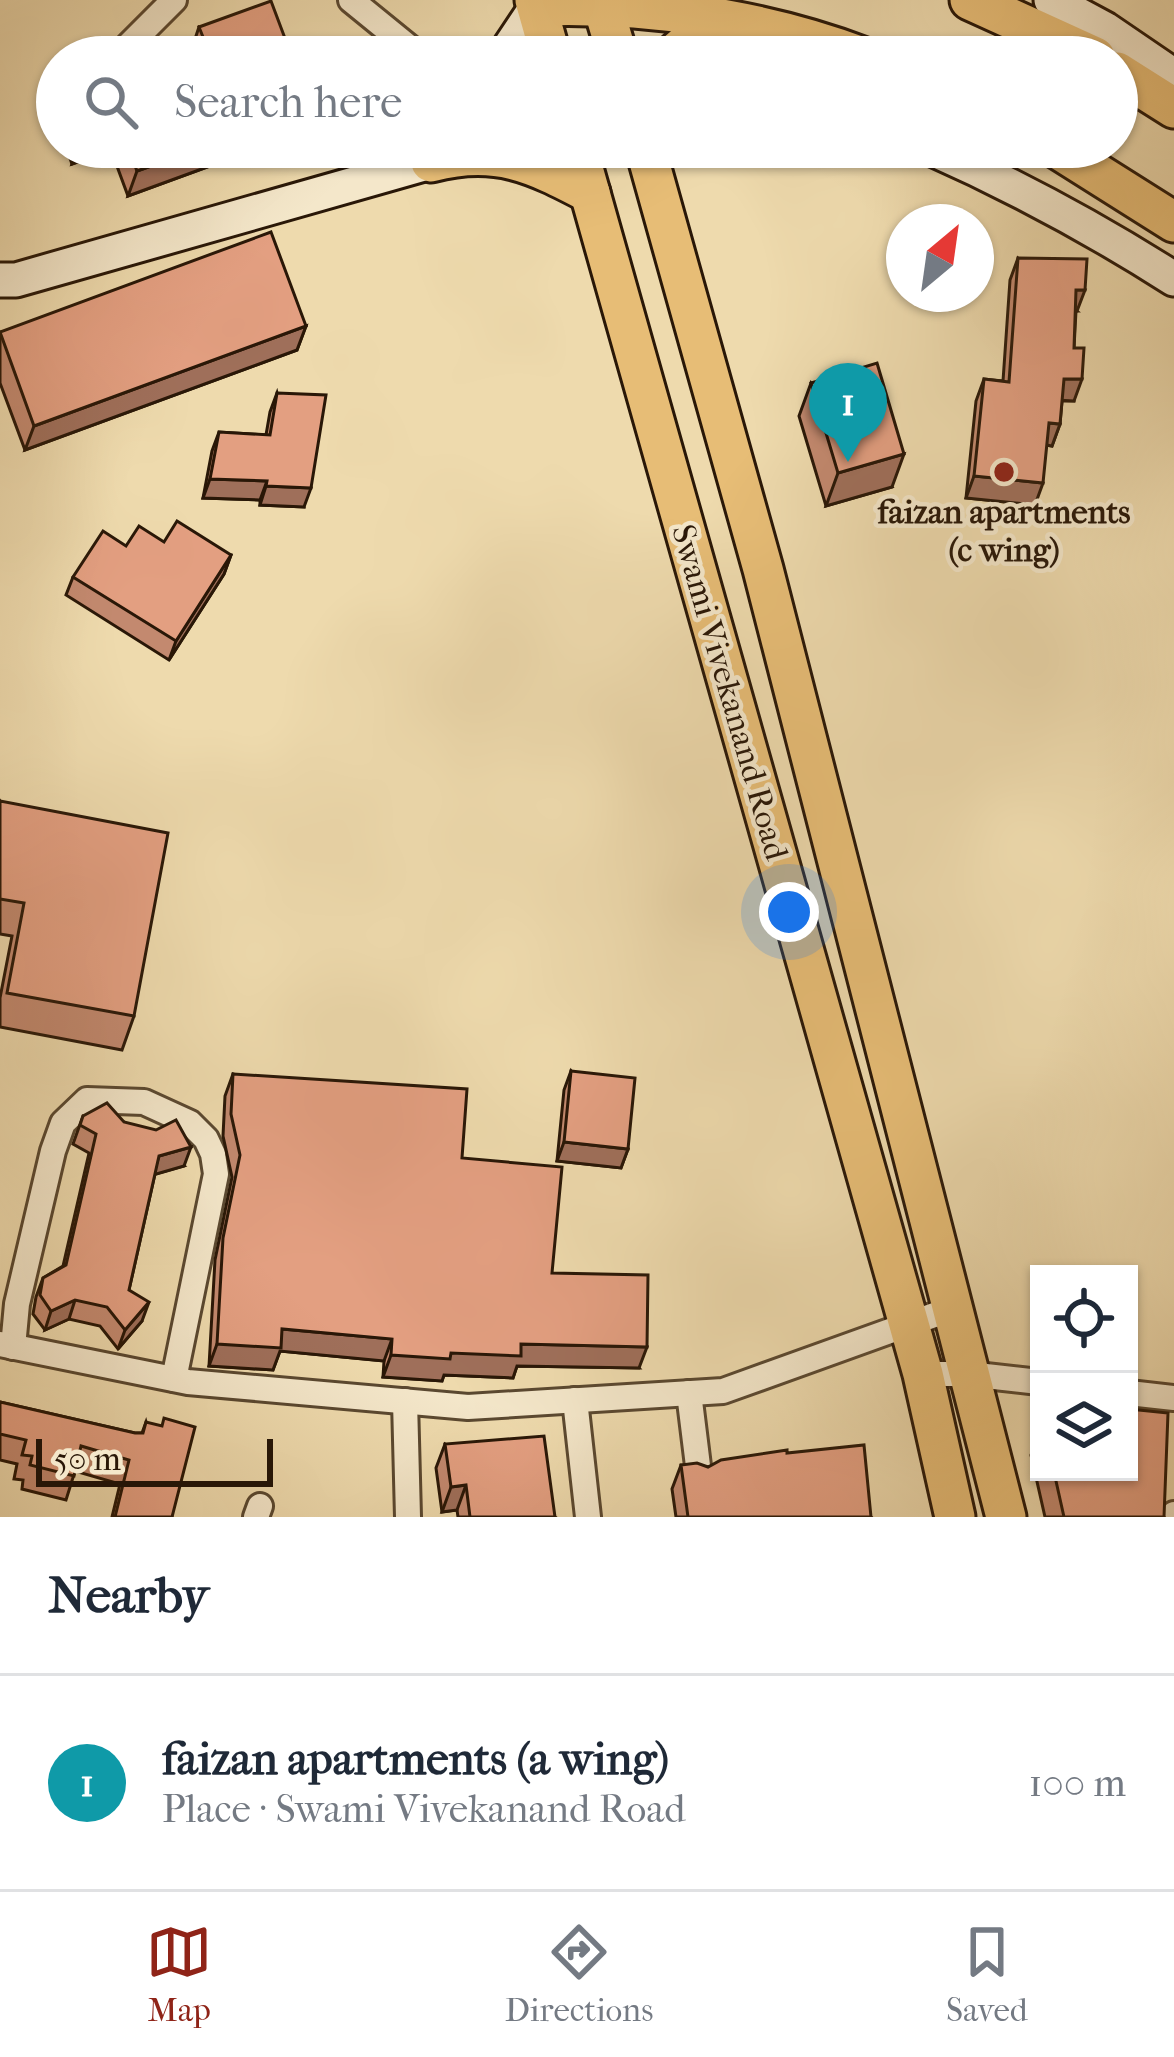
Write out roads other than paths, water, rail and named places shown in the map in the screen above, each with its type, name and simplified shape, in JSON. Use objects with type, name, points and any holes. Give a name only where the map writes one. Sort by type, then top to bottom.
[{"type":"main road","points":[[970,0],[1049,36]]},
{"type":"main road","points":[[602,2],[612,36]]},
{"type":"main road","points":[[545,36],[536,3],[602,2],[716,18],[783,36]]},
{"type":"main road","points":[[695,36],[716,18]]},
{"type":"main road","points":[[1138,85],[1174,108]]},
{"type":"main road","points":[[536,168],[590,193]]},
{"type":"main road","name":"Swami Vivekanand Road","points":[[583,168],[923,1374],[955,1517]]},
{"type":"main road","name":"Swami Vivekanand Road","points":[[651,168],[763,569],[1006,1517]]},
{"type":"main road","points":[[1088,168],[1174,222]]},
{"type":"street","points":[[138,36],[174,0]]},
{"type":"street","points":[[351,0],[395,36]]},
{"type":"street","points":[[1051,0],[1115,36]]},
{"type":"street","points":[[515,36],[536,3]]},
{"type":"street","points":[[716,18],[724,36]]},
{"type":"street","points":[[1138,51],[1174,76]]},
{"type":"street","points":[[0,280],[16,280],[393,168]]},
{"type":"street","points":[[975,168],[1095,229],[1174,279]]},
{"type":"street","points":[[174,1379],[216,1174],[206,1139],[190,1123],[144,1102],[87,1100],[63,1123],[7,1346],[174,1379],[468,1406],[723,1391],[952,1309]]},
{"type":"street","points":[[923,1374],[1030,1381]]},
{"type":"street","points":[[688,1393],[699,1474]]},
{"type":"street","points":[[1138,1394],[1174,1398]]},
{"type":"street","points":[[575,1400],[588,1517]]},
{"type":"street","points":[[405,1401],[408,1517]]},
{"type":"place","name":"faizan apartments (a wing)","points":[[848,462]]},
{"type":"place","name":"faizan apartments (c wing)","points":[[1004,472]]}]
